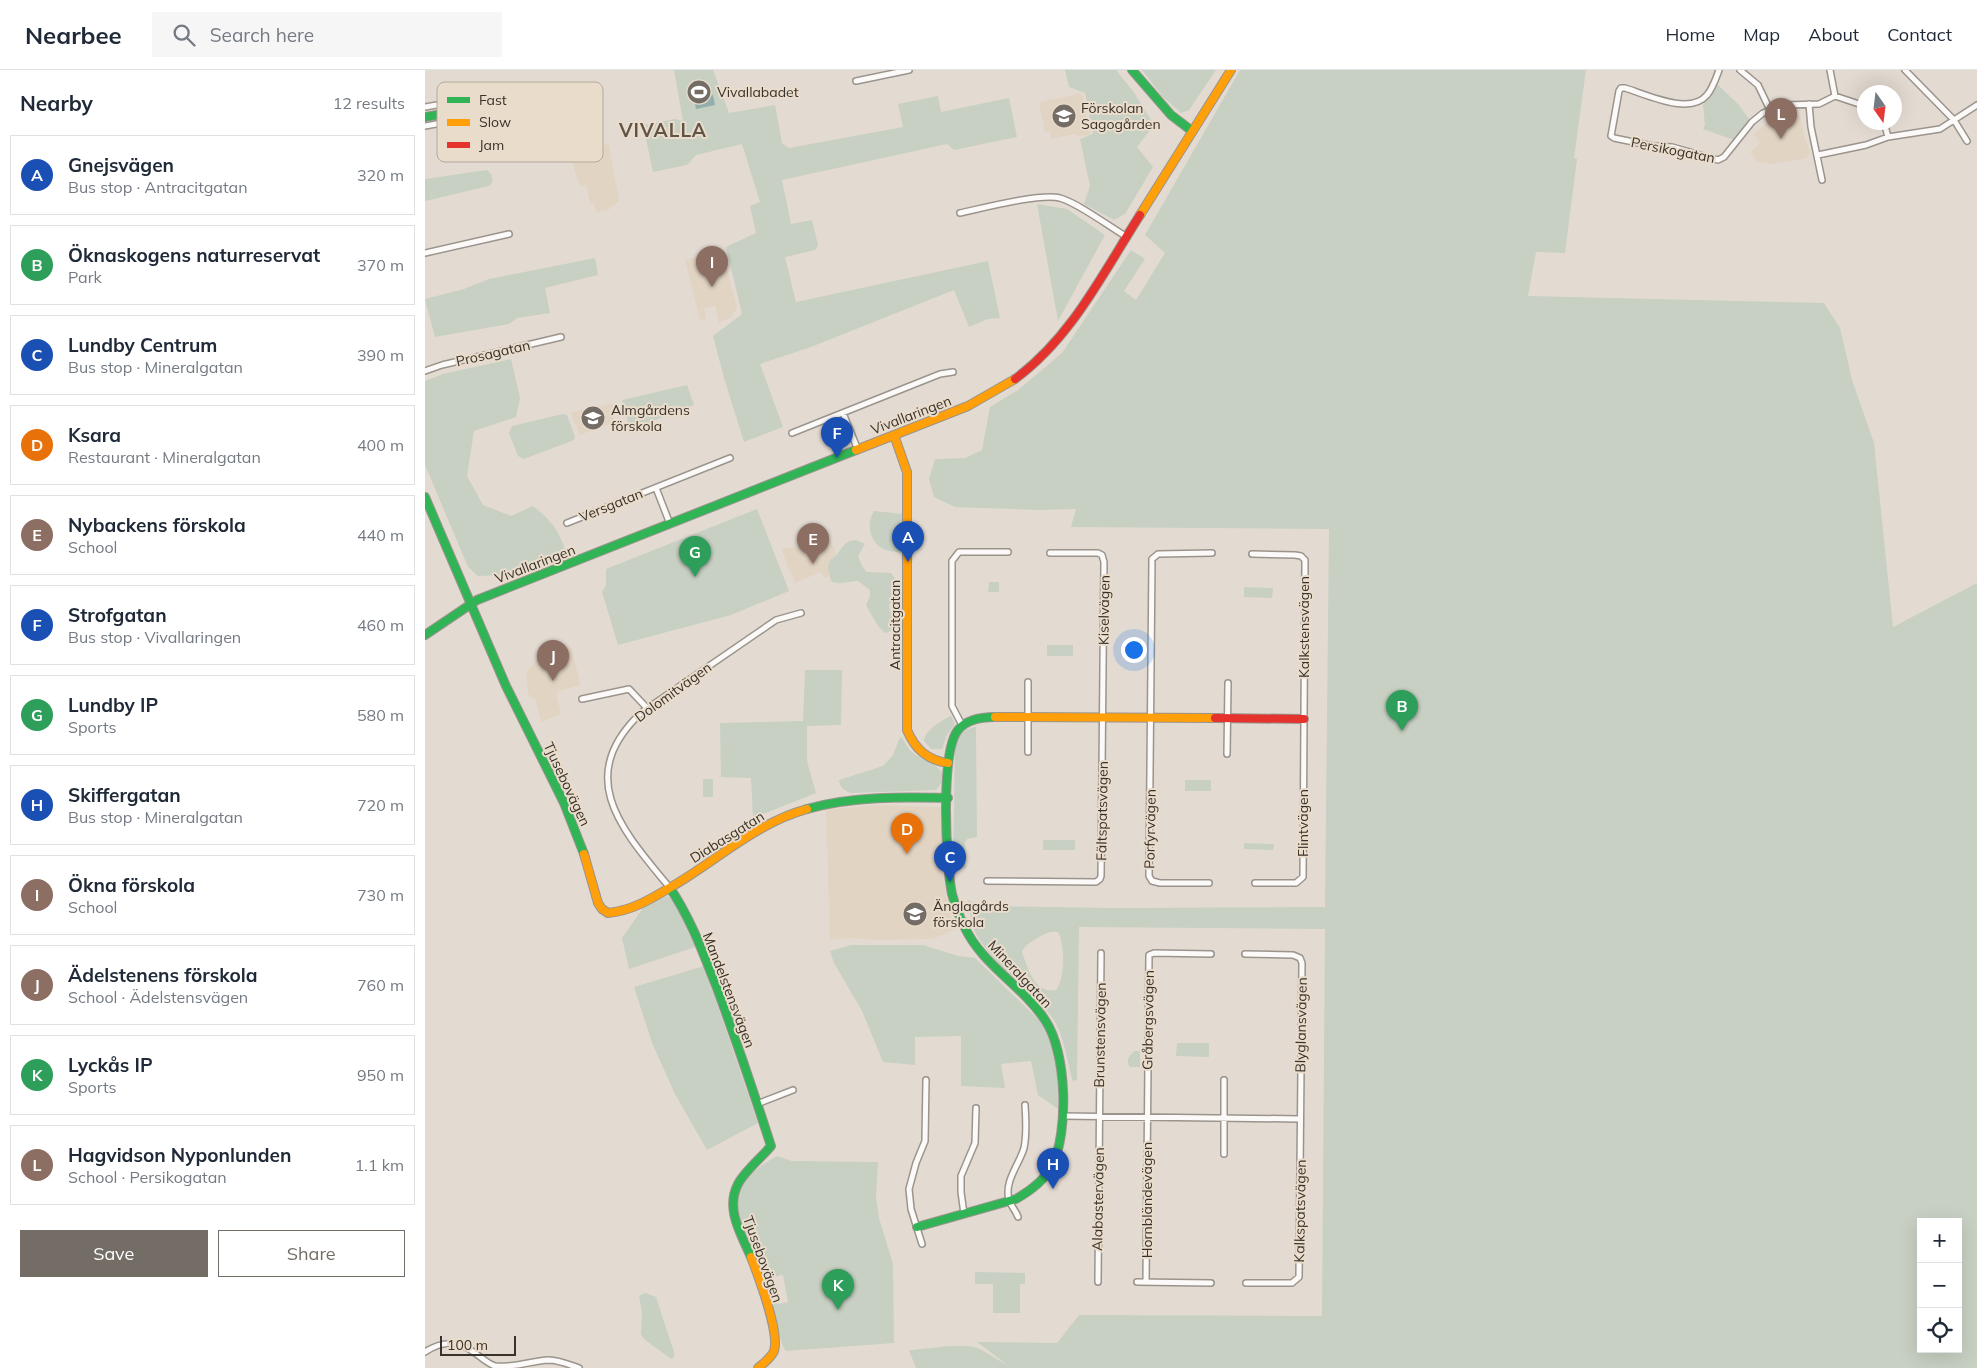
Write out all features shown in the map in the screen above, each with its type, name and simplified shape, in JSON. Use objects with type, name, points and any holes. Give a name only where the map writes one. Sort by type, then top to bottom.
[{"type":"street","points":[[856,81],[909,70]]},
{"type":"street","points":[[1132,70],[1171,115],[1192,132]]},
{"type":"street","name":"Vivallaringen","points":[[425,635],[471,603],[894,436],[983,399],[1011,384],[1035,365],[1059,341],[1072,323],[1231,70]]},
{"type":"street","name":"Persikogatan","points":[[1719,70],[1707,95],[1694,103],[1674,104],[1621,88],[1611,133],[1614,138],[1651,146],[1672,147],[1718,160],[1722,159],[1729,151],[1751,122],[1770,110],[1786,105],[1819,104],[1835,96]]},
{"type":"street","points":[[1740,70],[1760,88],[1770,110]]},
{"type":"street","points":[[1831,70],[1835,96],[1857,103]]},
{"type":"street","points":[[1905,70],[1954,120],[1967,141]]},
{"type":"street","points":[[1809,104],[1811,127],[1823,180]]},
{"type":"street","points":[[1818,155],[1866,145],[1888,137],[1940,129],[1977,104]]},
{"type":"street","points":[[1886,130],[1888,137]]},
{"type":"street","points":[[960,213],[1037,198],[1058,198],[1069,202],[1127,237]]},
{"type":"street","points":[[425,253],[509,234]]},
{"type":"street","name":"Prosagatan","points":[[425,371],[442,364],[561,337]]},
{"type":"street","points":[[792,433],[940,374],[953,372]]},
{"type":"street","points":[[843,413],[858,450]]},
{"type":"street","name":"Antracitgatan","points":[[894,436],[907,472],[909,500],[907,730],[912,743],[922,754],[940,762],[948,763]]},
{"type":"street","name":"Versgatan","points":[[567,523],[729,458]]},
{"type":"street","name":"Versgatan","points":[[656,488],[670,524]]},
{"type":"street","points":[[425,497],[471,603]]},
{"type":"street","points":[[1008,552],[959,552],[952,561],[951,706],[962,725],[976,718],[987,716],[1304,719]]},
{"type":"street","name":"Kiselvägen","points":[[1050,553],[1098,552],[1104,559],[1103,718]]},
{"type":"street","points":[[1151,718],[1153,559],[1159,554],[1212,553]]},
{"type":"street","name":"Kalkstensvägen","points":[[1252,554],[1295,555],[1301,556],[1305,560],[1304,719]]},
{"type":"street","name":"Tjusebovägen","points":[[471,603],[506,686],[565,803],[581,844],[601,909],[607,913],[620,912],[670,888]]},
{"type":"street","name":"Dolomitvägen","points":[[670,888],[619,823],[611,802],[609,763],[618,741],[627,728],[647,708],[776,620],[801,613]]},
{"type":"street","points":[[1028,682],[1028,752]]},
{"type":"street","points":[[1227,754],[1228,683]]},
{"type":"street","points":[[582,699],[629,689],[647,708]]},
{"type":"street","name":"Fältspatsvägen","points":[[987,881],[1095,882],[1100,879],[1103,718]]},
{"type":"street","name":"Porfyrvägen","points":[[1151,718],[1149,876],[1152,881],[1160,883],[1209,883]]},
{"type":"street","name":"Flintvägen","points":[[1255,883],[1296,883],[1303,877],[1304,719]]},
{"type":"street","name":"Mineralgatan","points":[[917,1227],[1009,1201],[1030,1191],[1051,1169],[1059,1146],[1062,1116],[1059,1054],[1051,1029],[1038,1010],[974,943],[957,908],[948,870],[948,763],[951,740],[962,725]]},
{"type":"street","name":"Diabasgatan","points":[[670,888],[751,834],[783,817],[809,807],[860,798],[948,798]]},
{"type":"street","name":"Mandelstensvägen","points":[[670,888],[678,899],[696,936],[749,1077],[771,1146],[759,1161]]},
{"type":"street","name":"Brunstensvägen","points":[[1099,1117],[1101,953]]},
{"type":"street","name":"Gråbergsvägen","points":[[1147,1117],[1149,955],[1211,954]]},
{"type":"street","name":"Blyglansvägen","points":[[1245,954],[1293,955],[1301,960],[1301,1119]]},
{"type":"street","points":[[922,1244],[911,1209],[909,1189],[916,1163],[925,1141],[926,1080]]},
{"type":"street","points":[[1224,1080],[1224,1154]]},
{"type":"street","points":[[757,1104],[793,1090]]},
{"type":"street","points":[[1018,1217],[1009,1201],[1012,1175],[1024,1146],[1025,1105]]},
{"type":"street","points":[[964,1214],[961,1176],[975,1143],[976,1108]]},
{"type":"street","points":[[1062,1116],[1301,1119]]},
{"type":"street","name":"Alabastervägen","points":[[1098,1282],[1099,1117]]},
{"type":"street","name":"Hornbländevägen","points":[[1146,1282],[1147,1117]]},
{"type":"street","name":"Kalkspatsvägen","points":[[1246,1283],[1292,1283],[1299,1277],[1301,1119]]},
{"type":"street","name":"Tjusebovägen","points":[[758,1368],[769,1359],[774,1351],[775,1339],[763,1286],[735,1220],[732,1202],[738,1183],[759,1161]]},
{"type":"street","points":[[1137,1282],[1211,1283]]},
{"type":"street","points":[[425,1352],[439,1345],[449,1343],[464,1346],[494,1366],[515,1368],[549,1360],[579,1368]]},
{"type":"shaded area","points":[[674,70],[713,70],[729,113],[775,105],[782,143],[789,148],[903,127],[898,104],[938,96],[941,112],[1009,98],[1017,137],[954,150],[947,144],[782,180],[791,224],[812,220],[818,245],[815,250],[785,257],[796,302],[988,261],[1000,318],[988,319],[969,327],[954,290],[811,347],[760,364],[783,427],[744,442],[713,336],[742,314],[726,247],[756,233],[750,206],[760,202],[742,144],[696,155],[687,165],[653,172],[643,125],[675,119],[683,121]]},
{"type":"shaded area","points":[[1065,70],[1116,70],[1133,91],[1154,125],[1137,147],[1153,167],[1125,214],[1114,220],[1084,204],[1090,186],[1080,139],[1093,134],[1085,93],[1069,87]]},
{"type":"shaded area","points":[[1142,70],[1216,70],[1189,110],[1181,113],[1162,96]]},
{"type":"shaded area","points":[[1240,70],[1586,70],[1574,158],[1577,159],[1565,253],[1536,252],[1528,296],[1824,303],[1840,328],[1852,380],[1874,443],[1893,627],[1977,583],[1977,1368],[916,1368],[909,1350],[951,1346],[974,1347],[1006,1364],[977,1342],[1057,1343],[1079,1315],[1322,1316],[1325,929],[1079,927],[1077,1080],[1073,1081],[1056,1023],[1042,1006],[991,955],[983,944],[974,930],[968,900],[981,906],[1117,908],[1325,907],[1329,529],[1071,527],[1076,509],[1039,510],[955,507],[934,497],[929,479],[935,459],[965,458],[982,450],[990,407],[1018,390],[1062,353],[1131,250],[1145,259],[1124,291],[1136,300],[1165,253],[1145,235]],"holes":[[[1051,932],[1058,932],[1063,953],[1061,978],[1056,990],[1048,990],[1042,988],[1033,979],[1022,952],[1023,949],[1039,937]]]},
{"type":"shaded area","points":[[1717,84],[1738,104],[1749,119],[1734,140],[1703,129],[1705,125],[1703,104],[1708,100]]},
{"type":"shaded area","name":"Förskolan Sagogården","points":[[1082,93],[1090,135],[1078,136],[1075,134],[1051,139],[1050,131],[1045,132],[1039,102]]},
{"type":"shaded area","points":[[1781,116],[1784,118],[1800,116],[1810,153],[1807,158],[1772,164],[1758,162],[1750,152],[1760,143],[1754,134],[1765,124]]},
{"type":"shaded area","points":[[609,144],[619,201],[608,210],[596,212],[594,203],[590,204],[586,185],[580,186],[572,162],[603,162],[603,145]]},
{"type":"shaded area","points":[[487,170],[491,174],[493,181],[489,186],[425,201],[425,179]]},
{"type":"shaded area","points":[[1037,204],[1067,209],[1105,235],[1058,321]]},
{"type":"shaded area","points":[[718,251],[727,269],[737,308],[731,317],[719,323],[715,306],[704,308],[706,319],[700,320],[685,260]]},
{"type":"shaded area","points":[[595,258],[598,275],[545,288],[550,313],[517,318],[509,324],[435,337],[425,299],[464,289],[489,279]]},
{"type":"shaded area","points":[[511,359],[520,398],[516,417],[474,431],[467,476],[483,505],[511,516],[533,506],[554,526],[566,552],[503,575],[478,576],[468,567],[425,465],[425,381],[443,374]]},
{"type":"shaded area","points":[[687,385],[694,405],[630,430],[622,400]]},
{"type":"shaded area","name":"Almgårdens förskola","points":[[612,403],[616,411],[612,413],[615,422],[580,435],[571,414],[573,412]]},
{"type":"shaded area","points":[[563,414],[567,415],[575,437],[574,440],[524,459],[518,456],[509,433],[512,426]]},
{"type":"shaded area","points":[[757,509],[789,591],[731,615],[618,645],[602,592],[606,585],[606,569]]},
{"type":"shaded area","points":[[874,511],[903,514],[903,553],[882,548],[873,539],[870,530],[870,520]]},
{"type":"shaded area","points":[[856,540],[865,544],[858,556],[867,572],[891,573],[895,578],[895,600],[889,604],[895,625],[891,631],[885,633],[883,631],[874,620],[866,605],[870,596],[870,590],[858,581],[841,583],[831,581],[828,567],[830,560],[844,545]]},
{"type":"shaded area","points":[[831,541],[843,573],[824,578],[821,572],[795,583],[782,549]]},
{"type":"shaded area","points":[[989,582],[999,582],[999,592],[988,592]]},
{"type":"shaded area","points":[[1244,587],[1273,588],[1272,598],[1244,597]]},
{"type":"shaded area","points":[[555,641],[571,648],[581,685],[556,692],[561,714],[541,722],[536,700],[528,694],[526,672]]},
{"type":"shaded area","points":[[1047,645],[1073,645],[1073,656],[1047,656]]},
{"type":"shaded area","points":[[805,670],[842,670],[841,725],[807,726],[807,761],[816,793],[753,818],[751,778],[721,777],[720,723],[803,721]]},
{"type":"shaded area","points":[[951,716],[955,724],[947,735],[942,749],[931,749],[924,741],[927,733]]},
{"type":"shaded area","points":[[976,727],[977,837],[967,839],[965,843],[966,868],[953,870],[955,745],[963,732]]},
{"type":"shaded area","points":[[902,737],[913,753],[937,767],[941,772],[943,776],[936,790],[851,793],[840,785],[839,780],[883,766],[893,755],[899,739]]},
{"type":"shaded area","points":[[703,779],[713,779],[713,797],[703,797]]},
{"type":"shaded area","points":[[1185,780],[1211,780],[1211,791],[1185,791]]},
{"type":"shaded area","points":[[874,805],[941,807],[942,875],[954,930],[933,939],[875,940],[849,938],[830,940],[826,810]]},
{"type":"shaded area","points":[[1043,840],[1075,840],[1075,850],[1043,850]]},
{"type":"shaded area","points":[[1244,843],[1274,844],[1273,850],[1244,849]]},
{"type":"shaded area","points":[[667,896],[675,902],[695,947],[629,969],[622,938],[643,908]]},
{"type":"shaded area","points":[[851,945],[923,945],[958,956],[975,958],[1039,1020],[1048,1034],[1054,1048],[1057,1064],[1058,1109],[1038,1095],[1031,1061],[1001,1064],[1005,1088],[961,1086],[961,1036],[915,1037],[915,1065],[883,1062],[862,1011],[834,963],[830,951]]},
{"type":"shaded area","points":[[704,966],[758,1123],[707,1150],[675,1094],[652,1043],[634,987]]},
{"type":"shaded area","points":[[1177,1043],[1209,1043],[1209,1057],[1176,1056]]},
{"type":"shaded area","points":[[1134,1051],[1140,1051],[1140,1067],[1130,1067],[1129,1065],[1128,1059]]},
{"type":"shaded area","points":[[777,1156],[792,1161],[878,1162],[876,1198],[879,1218],[893,1264],[894,1343],[786,1351],[784,1349],[764,1276],[741,1223],[738,1202],[741,1186],[745,1181],[760,1167]],"holes":[[[783,1275],[788,1302],[778,1304],[773,1277]]]},
{"type":"shaded area","points":[[975,1272],[1025,1273],[1025,1284],[1020,1284],[1020,1313],[993,1313],[993,1284],[975,1284]]},
{"type":"shaded area","points":[[645,1293],[656,1297],[674,1352],[674,1357],[671,1359],[644,1339],[641,1334],[642,1312],[639,1296]]},
{"type":"water","points":[[713,95],[715,105],[696,109],[694,98]]},
{"type":"traffic: fast","points":[[1132,70],[1171,115],[1192,131]]},
{"type":"traffic: fast","points":[[425,117],[437,115]]},
{"type":"traffic: fast","points":[[425,635],[477,600],[856,450]]},
{"type":"traffic: fast","points":[[425,497],[506,686],[564,803],[584,854]]},
{"type":"traffic: fast","points":[[917,1227],[1016,1199],[1026,1193],[1041,1181],[1052,1166],[1061,1133],[1063,1092],[1058,1052],[1052,1034],[1036,1008],[991,964],[972,940],[960,918],[952,894],[948,860],[946,810],[952,742],[958,730],[966,723],[980,718],[995,717]]},
{"type":"traffic: fast","points":[[807,809],[859,800],[948,798]]},
{"type":"traffic: fast","points":[[670,888],[702,949],[745,1067],[771,1146],[744,1175],[734,1193],[733,1203],[736,1221],[751,1257]]},
{"type":"traffic: slow","points":[[1140,215],[1231,70]]},
{"type":"traffic: slow","points":[[856,450],[968,406],[1015,379]]},
{"type":"traffic: slow","points":[[894,435],[907,472],[907,730],[918,748],[928,756],[948,763]]},
{"type":"traffic: slow","points":[[995,717],[1215,718]]},
{"type":"traffic: slow","points":[[584,854],[598,903],[608,913],[616,912],[648,900],[688,877],[771,823],[807,809]]},
{"type":"traffic: slow","points":[[751,1257],[771,1318],[775,1343],[773,1354],[758,1368]]},
{"type":"traffic: jam","points":[[1015,379],[1035,362],[1070,324],[1140,215]]},
{"type":"traffic: jam","points":[[1215,718],[1304,719]]},
{"type":"place","name":"Vivallabadet","points":[[699,92]]},
{"type":"place","name":"Förskolan Sagogården","points":[[1064,116]]},
{"type":"place","name":"Hagvidson Nyponlunden","points":[[1781,139]]},
{"type":"place","name":"Ökna förskola","points":[[712,287]]},
{"type":"place","name":"Almgårdens förskola","points":[[593,418]]},
{"type":"place","name":"Strofgatan","points":[[837,458]]},
{"type":"place","name":"Gnejsvägen","points":[[908,562]]},
{"type":"place","name":"Nybackens förskola","points":[[813,564]]},
{"type":"place","name":"Lundby IP","points":[[695,577]]},
{"type":"place","name":"Ädelstenens förskola","points":[[553,681]]},
{"type":"place","name":"Öknaskogens naturreservat","points":[[1402,731]]},
{"type":"place","name":"Ksara","points":[[907,854]]},
{"type":"place","name":"Lundby Centrum","points":[[950,882]]},
{"type":"place","name":"Änglagårds förskola","points":[[915,914]]},
{"type":"place","name":"Skiffergatan","points":[[1053,1189]]},
{"type":"place","name":"Lyckås IP","points":[[838,1310]]},
{"type":"district","name":"VIVALLA","points":[[663,130]]}]
